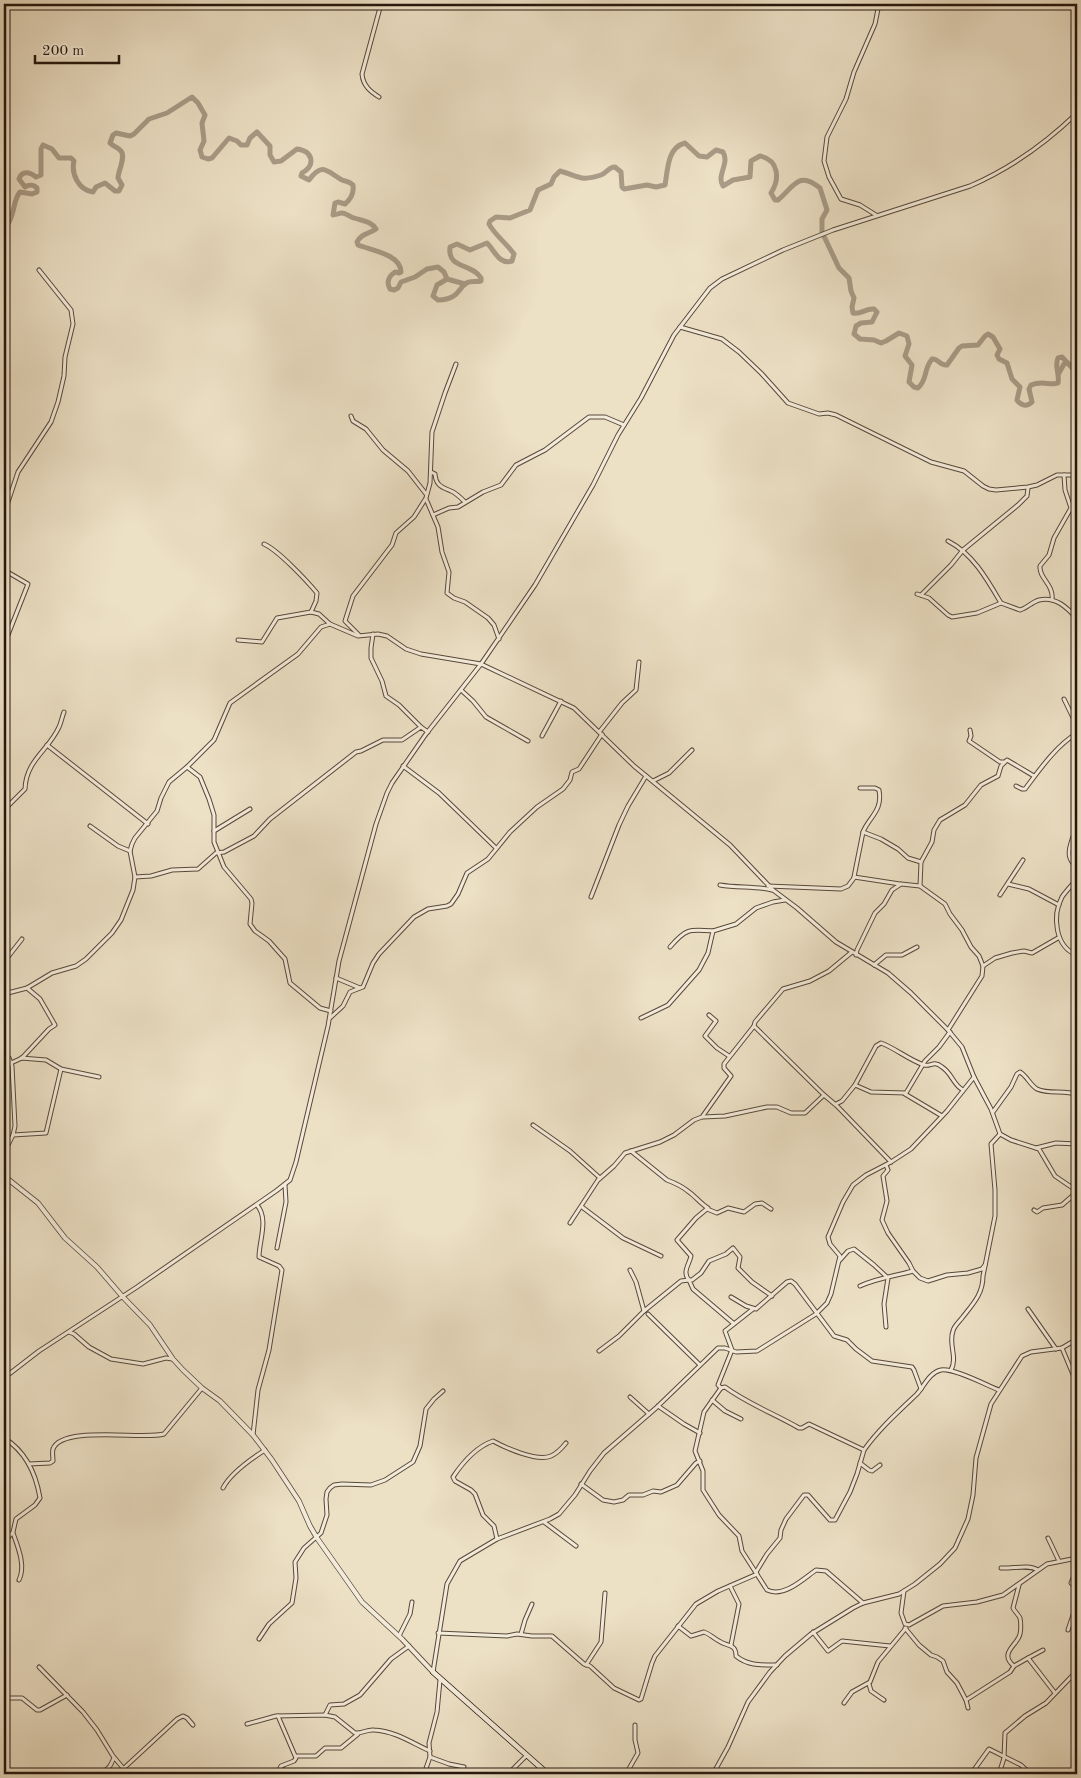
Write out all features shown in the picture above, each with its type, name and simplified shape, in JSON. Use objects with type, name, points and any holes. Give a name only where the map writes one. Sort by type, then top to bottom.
[{"type":"main road","points":[[433,1672],[548,1774]]},
{"type":"street","points":[[380,97],[364,83],[362,74],[381,4]]},
{"type":"street","points":[[876,215],[860,205],[841,199],[826,169],[824,156],[828,132],[846,100],[854,72],[875,24],[879,4]]},
{"type":"street","points":[[4,1378],[39,1351],[257,1205],[286,1185],[290,1180],[296,1162],[330,1018],[342,949],[376,824],[387,793],[403,766],[499,640],[550,560],[593,486],[624,424],[641,398],[664,352],[680,327],[710,288],[716,282],[783,250],[833,230],[970,186],[991,177],[1016,162],[1077,113]]},
{"type":"street","points":[[4,514],[18,472],[51,422],[64,376],[65,358],[73,324],[71,310],[39,270]]},
{"type":"street","points":[[680,327],[722,340],[739,352],[761,372],[788,403],[819,414],[828,413],[836,415],[894,444],[923,456],[931,462],[964,471],[983,486],[990,489],[1028,488],[1037,486],[1054,476],[1077,475]]},
{"type":"street","points":[[456,364],[432,432],[430,483],[426,498],[434,515],[441,539],[442,552],[449,572],[447,593],[465,602],[488,618],[494,625],[499,640]]},
{"type":"street","points":[[351,416],[353,420],[366,429],[383,450],[408,471],[426,494]]},
{"type":"street","points":[[434,515],[449,508],[458,507],[487,490],[501,485],[516,465],[545,450],[589,416],[605,417],[624,424]]},
{"type":"street","points":[[431,472],[436,474],[436,480],[440,487],[453,492],[465,502]]},
{"type":"street","points":[[1052,600],[1050,586],[1040,570],[1040,566],[1050,551],[1054,538],[1071,508],[1065,490],[1064,475]]},
{"type":"street","points":[[1001,603],[977,613],[952,617],[931,599],[919,595],[951,566],[963,550],[1018,505],[1027,496],[1028,488]]},
{"type":"street","points":[[360,636],[345,621],[353,596],[392,545],[396,533],[414,517],[426,498]]},
{"type":"street","points":[[948,541],[963,550],[987,578],[1001,603],[1020,610],[1038,600],[1052,600],[1066,607],[1077,618]]},
{"type":"street","points":[[264,544],[275,551],[317,593],[316,601],[310,612]]},
{"type":"street","points":[[4,570],[28,584],[4,644]]},
{"type":"street","points":[[238,640],[262,642],[277,618],[310,612],[319,614],[330,624],[360,636],[373,634],[387,636],[409,651],[481,664],[561,701],[577,711],[646,776],[724,839],[746,860],[768,886],[836,942],[897,980],[949,1031],[962,1047],[974,1077],[993,1112],[1000,1134],[1011,1140],[1036,1148],[1041,1152],[1055,1176],[1077,1191],[1062,1205],[1043,1208],[1037,1212],[1034,1210]]},
{"type":"street","points":[[4,994],[27,988],[52,974],[76,966],[86,960],[112,933],[121,920],[131,899],[135,877],[130,851],[135,838],[157,811],[169,782],[188,767],[214,740],[230,703],[298,654],[321,627],[330,624]]},
{"type":"street","points":[[373,634],[371,658],[382,681],[386,696],[399,705],[428,732]]},
{"type":"street","points":[[330,1018],[343,1006],[350,992],[360,988],[365,983],[373,962],[414,916],[428,909],[451,904],[458,894],[467,873],[488,858],[510,832],[537,807],[563,789],[570,780],[572,772],[579,769],[622,702],[636,690],[639,662]]},
{"type":"street","points":[[461,690],[486,717],[528,741]]},
{"type":"street","points":[[1064,698],[1077,726]]},
{"type":"street","points":[[542,736],[561,701]]},
{"type":"street","points":[[4,810],[25,789],[25,778],[37,756],[59,727],[64,712]]},
{"type":"street","points":[[135,877],[151,876],[172,870],[198,869],[218,852],[224,852],[254,836],[270,819],[356,752],[362,751],[383,740],[402,740],[421,727]]},
{"type":"street","points":[[970,730],[972,736],[969,741],[1000,762],[1010,760],[1034,776]]},
{"type":"street","points":[[1016,786],[1024,790],[1059,746],[1077,733]]},
{"type":"street","points":[[47,745],[148,824]]},
{"type":"street","points":[[653,781],[669,773],[692,750]]},
{"type":"street","points":[[920,886],[922,862],[932,842],[934,830],[940,820],[965,805],[981,785],[998,776],[1004,762]]},
{"type":"street","points":[[403,766],[439,793],[496,848]]},
{"type":"street","points":[[188,767],[200,777],[209,799],[214,814],[214,842],[218,852],[229,874],[251,899],[250,924],[252,928],[269,941],[284,959],[290,983],[320,1008],[331,1011]]},
{"type":"street","points":[[591,897],[619,825],[646,776]]},
{"type":"street","points":[[768,886],[841,888],[848,886],[854,878],[863,832],[876,812],[880,792],[875,788],[860,788]]},
{"type":"street","points":[[213,832],[250,809]]},
{"type":"street","points":[[90,826],[118,846],[130,851]]},
{"type":"street","points":[[1077,829],[1068,855],[1077,869]]},
{"type":"street","points":[[863,832],[881,839],[898,849],[908,858],[922,862]]},
{"type":"street","points":[[1000,895],[1023,860]]},
{"type":"street","points":[[854,878],[920,886],[945,904],[983,966],[982,976],[949,1031],[923,1064],[905,1094]]},
{"type":"street","points":[[1077,879],[1063,896],[1059,905],[1057,919],[1058,938],[1071,952],[1077,955]]},
{"type":"street","points":[[856,955],[877,910],[884,904],[892,890],[902,884]]},
{"type":"street","points":[[1008,884],[1029,889],[1059,905]]},
{"type":"street","points":[[720,885],[734,887],[751,886],[773,890]]},
{"type":"street","points":[[670,947],[676,940],[691,930],[713,931],[736,924],[756,908],[785,900]]},
{"type":"street","points":[[641,1018],[668,1005],[699,970],[708,952],[713,931]]},
{"type":"street","points":[[983,966],[995,958],[1012,953],[1024,951],[1032,953],[1058,938]]},
{"type":"street","points":[[4,962],[22,939]]},
{"type":"street","points":[[874,965],[886,955],[902,955],[917,947]]},
{"type":"street","points":[[702,1117],[731,1076],[724,1067],[729,1056],[783,989],[810,981],[839,964],[852,952]]},
{"type":"street","points":[[336,978],[360,988]]},
{"type":"street","points":[[11,1063],[21,1058],[48,1029],[55,1025],[40,999],[27,988]]},
{"type":"street","points":[[709,1015],[716,1021],[705,1036],[717,1048],[729,1056]]},
{"type":"street","points":[[754,1026],[824,1095],[836,1104],[891,1162]]},
{"type":"street","points":[[836,1104],[842,1101],[855,1085],[879,1043],[885,1044],[902,1055],[923,1064],[935,1063],[940,1065],[946,1069],[957,1087],[963,1090]]},
{"type":"street","points":[[4,1054],[11,1063],[16,1126],[4,1153]]},
{"type":"street","points":[[21,1058],[46,1060],[61,1069],[99,1077]]},
{"type":"street","points":[[13,1135],[46,1133],[61,1069]]},
{"type":"street","points":[[993,1112],[1020,1072],[1037,1088],[1077,1095]]},
{"type":"street","points":[[433,1672],[447,1584],[463,1558],[497,1539],[544,1522],[561,1512],[604,1454],[658,1406],[718,1348],[744,1352],[757,1351],[816,1314],[831,1294],[840,1260],[839,1253],[830,1244],[828,1237],[843,1202],[853,1186],[858,1180],[911,1149],[942,1116],[974,1077]]},
{"type":"street","points":[[855,1085],[871,1092],[905,1094],[942,1116]]},
{"type":"street","points":[[570,1223],[600,1178],[614,1166],[625,1152],[674,1136],[688,1124],[702,1117],[725,1116],[773,1107],[786,1112],[805,1113],[824,1095]]},
{"type":"street","points":[[533,1125],[570,1151],[600,1178]]},
{"type":"street","points":[[951,1370],[954,1363],[951,1340],[952,1332],[981,1291],[983,1272],[993,1231],[996,1204],[991,1144],[1000,1134]]},
{"type":"street","points":[[1036,1148],[1056,1143],[1077,1144]]},
{"type":"street","points":[[630,1150],[667,1180],[675,1182],[688,1191],[702,1205],[708,1207],[707,1209],[718,1213],[728,1208],[744,1212],[755,1204],[762,1203],[771,1209]]},
{"type":"street","points":[[886,1165],[888,1170],[883,1176],[887,1201],[882,1220],[888,1233],[909,1262],[913,1272],[920,1278],[928,1281],[947,1275],[972,1272],[984,1268],[986,1264]]},
{"type":"street","points":[[4,1176],[38,1203],[65,1238],[97,1267],[155,1331],[173,1359],[202,1388],[220,1401],[253,1435],[299,1501],[317,1538],[362,1602],[399,1636],[433,1672]]},
{"type":"street","points":[[277,1248],[286,1202],[286,1185]]},
{"type":"street","points":[[253,1435],[258,1390],[269,1350],[275,1317],[277,1290],[282,1270],[279,1266],[259,1257],[263,1226],[257,1205]]},
{"type":"street","points":[[582,1207],[623,1238],[660,1256]]},
{"type":"street","points":[[707,1209],[696,1218],[677,1240],[691,1256],[685,1273],[693,1289],[733,1323]]},
{"type":"street","points":[[599,1351],[619,1336],[644,1311],[681,1281],[692,1280],[701,1273],[709,1261],[726,1254],[733,1248],[740,1257],[738,1268],[752,1282],[772,1296]]},
{"type":"street","points":[[840,1260],[848,1251],[854,1249],[874,1264],[888,1278]]},
{"type":"street","points":[[630,1270],[636,1282],[644,1311]]},
{"type":"street","points":[[860,1286],[879,1278],[888,1278],[913,1272]]},
{"type":"street","points":[[886,1327],[884,1304],[888,1278]]},
{"type":"street","points":[[721,1388],[718,1385],[732,1350],[725,1331],[733,1323],[758,1307],[791,1281],[834,1336],[847,1340],[870,1360],[913,1368],[921,1389]]},
{"type":"street","points":[[731,1297],[753,1309]]},
{"type":"street","points":[[1028,1310],[1056,1349]]},
{"type":"street","points":[[648,1314],[700,1365]]},
{"type":"street","points":[[69,1332],[74,1334],[89,1348],[111,1359],[143,1364],[166,1358],[173,1359]]},
{"type":"street","points":[[713,1774],[728,1747],[748,1702],[777,1665],[795,1646],[813,1632],[863,1603],[888,1598],[904,1591],[924,1578],[954,1548],[968,1518],[973,1495],[976,1458],[987,1412],[999,1390],[1022,1356],[1031,1352],[1062,1348],[1077,1339]]},
{"type":"street","points":[[1062,1348],[1077,1384]]},
{"type":"street","points":[[438,1633],[552,1636],[586,1665],[590,1666],[611,1686],[639,1700],[644,1692],[652,1663],[678,1626],[696,1604],[711,1594],[756,1573],[767,1554],[780,1538],[786,1519],[806,1494],[830,1520],[835,1520],[850,1492],[864,1450],[896,1412],[934,1374],[939,1370],[951,1370],[999,1390]]},
{"type":"street","points":[[863,1603],[826,1571],[816,1570],[788,1589],[775,1592],[768,1591],[742,1551],[738,1536],[719,1515],[704,1494],[702,1487],[703,1471],[695,1451],[704,1412],[721,1388],[726,1387],[748,1403],[769,1411],[799,1428],[809,1424],[864,1450]]},
{"type":"street","points":[[29,1464],[50,1463],[53,1460],[54,1446],[73,1437],[164,1434],[202,1388]]},
{"type":"street","points":[[259,1639],[269,1624],[292,1603],[296,1578],[295,1562],[304,1548],[317,1538],[324,1525],[327,1515],[326,1498],[330,1488],[334,1485],[342,1484],[372,1485],[385,1480],[413,1462],[420,1446],[425,1412],[428,1406],[443,1391]]},
{"type":"street","points":[[630,1397],[649,1414]]},
{"type":"street","points":[[712,1400],[725,1411],[741,1418]]},
{"type":"street","points":[[658,1406],[700,1433]]},
{"type":"street","points":[[4,1438],[21,1452],[29,1464],[40,1498],[35,1505],[16,1519],[13,1532],[4,1542]]},
{"type":"street","points":[[497,1539],[494,1526],[483,1515],[475,1494],[455,1481],[453,1477],[470,1456],[484,1445],[493,1441],[507,1448],[545,1458],[560,1451],[566,1443]]},
{"type":"street","points":[[223,1488],[226,1481],[265,1450]]},
{"type":"street","points":[[581,1484],[603,1500],[614,1502],[623,1500],[629,1495],[643,1496],[653,1491],[661,1492],[677,1486],[696,1462],[700,1461]]},
{"type":"street","points":[[860,1463],[872,1471],[880,1465]]},
{"type":"street","points":[[544,1522],[576,1546]]},
{"type":"street","points":[[13,1532],[19,1548],[22,1567],[22,1575],[19,1580]]},
{"type":"street","points":[[1048,1538],[1058,1561]]},
{"type":"street","points":[[884,1700],[871,1691],[868,1685],[878,1662],[906,1626],[943,1606],[977,1602],[1003,1595],[1047,1564],[1077,1558]]},
{"type":"street","points":[[1001,1568],[1034,1568],[1038,1570]]},
{"type":"street","points":[[1077,1569],[1071,1581],[1077,1589]]},
{"type":"street","points":[[1014,1666],[1009,1661],[1009,1651],[1021,1634],[1020,1619],[1013,1608],[1019,1584]]},
{"type":"street","points":[[730,1586],[739,1604],[731,1645]]},
{"type":"street","points":[[904,1591],[901,1613],[903,1622],[919,1645],[930,1655],[943,1661],[947,1672],[957,1683],[968,1708]]},
{"type":"street","points":[[586,1665],[601,1642],[605,1593]]},
{"type":"street","points":[[399,1636],[410,1614],[412,1602]]},
{"type":"street","points":[[1068,1630],[1077,1603]]},
{"type":"street","points":[[521,1634],[532,1604]]},
{"type":"street","points":[[678,1626],[692,1636],[704,1632],[721,1643],[731,1645],[735,1650],[736,1656],[751,1664],[777,1665]]},
{"type":"street","points":[[813,1632],[828,1651],[842,1641],[890,1646]]},
{"type":"street","points":[[325,1715],[330,1705],[344,1704],[360,1695],[392,1659],[409,1646]]},
{"type":"street","points":[[966,1700],[1010,1672],[1014,1666],[1044,1650]]},
{"type":"street","points":[[1028,1658],[1055,1693]]},
{"type":"street","points":[[39,1667],[67,1695],[97,1730],[114,1758],[128,1774]]},
{"type":"street","points":[[999,1774],[1004,1758],[1005,1733],[1025,1716],[1046,1703],[1074,1675]]},
{"type":"street","points":[[424,1774],[430,1757],[430,1736],[437,1712],[440,1680]]},
{"type":"street","points":[[844,1703],[852,1692],[869,1683]]},
{"type":"street","points":[[4,1698],[22,1698],[37,1710],[40,1710],[67,1695]]},
{"type":"street","points":[[247,1724],[264,1718],[278,1716],[325,1715],[335,1717],[355,1734],[358,1734]]},
{"type":"street","points":[[123,1769],[177,1719],[182,1716],[187,1718],[193,1725]]},
{"type":"street","points":[[278,1716],[296,1756]]},
{"type":"street","points":[[626,1774],[638,1753],[635,1740],[636,1725]]},
{"type":"street","points":[[296,1756],[316,1756],[325,1748],[341,1748],[358,1734],[369,1730],[382,1731],[413,1742],[430,1751]]},
{"type":"street","points":[[971,1774],[989,1749],[1021,1765],[1031,1774]]},
{"type":"street","points":[[292,1774],[280,1767],[294,1761],[296,1756]]},
{"type":"street","points":[[508,1774],[526,1756]]},
{"type":"street","points":[[430,1757],[464,1767]]},
{"type":"street","points":[[102,1774],[110,1766],[114,1758]]},
{"type":"waterway","points":[[4,226],[10,220],[20,192],[32,194],[37,192],[36,187],[30,185],[25,187],[19,179],[24,173],[29,173],[36,177],[41,175],[41,149],[43,145],[52,149],[59,158],[71,158],[74,161],[75,176],[83,188],[93,192],[96,187],[105,183],[115,191],[119,191],[122,185],[118,178],[123,156],[122,152],[110,143],[113,135],[116,133],[130,136],[149,119],[167,113],[192,97],[205,115],[202,123],[204,141],[200,150],[202,157],[212,158],[229,138],[241,145],[247,145],[250,138],[257,132],[270,146],[270,155],[274,162],[281,161],[297,149],[306,152],[311,162],[301,176],[309,180],[318,171],[325,170],[353,185],[352,193],[347,202],[345,204],[335,203],[333,215],[344,213],[374,226],[376,229],[363,235],[357,242],[358,245],[391,257],[400,266],[401,272],[395,272],[389,279],[390,289],[398,288],[401,282],[415,277],[427,269],[438,267],[444,272],[447,279],[437,285],[433,296],[438,300],[451,298],[465,284],[481,281],[477,273],[456,263],[452,259],[450,247],[457,244],[470,250],[487,243],[500,259],[508,262],[512,261],[514,254],[491,228],[490,221],[496,217],[510,218],[530,210],[538,190],[551,184],[554,177],[560,171],[580,178],[588,178],[601,175],[615,167],[621,172],[622,187],[624,189],[647,185],[656,187],[665,185],[669,160],[675,149],[685,143],[699,156],[707,157],[716,150],[723,152],[725,156],[721,178],[723,186],[733,180],[750,177],[751,161],[760,156],[771,162],[776,171],[776,182],[771,193],[775,200],[778,200],[801,180],[806,180],[820,188],[827,210],[822,219],[822,232],[839,268],[849,278],[854,298],[853,313],[871,309],[877,312],[872,322],[861,323],[856,326],[854,334],[860,339],[874,340],[881,343],[899,333],[907,336],[909,344],[905,356],[912,365],[909,382],[914,387],[918,388],[921,385],[932,359],[947,365],[959,348],[962,346],[978,345],[988,334],[993,337],[1000,349],[997,355],[999,359],[1007,363],[1012,379],[1020,387],[1017,400],[1022,405],[1028,405],[1032,402],[1029,389],[1031,385],[1058,383],[1058,358],[1062,357],[1077,373]]},
{"type":"waterway","points":[[447,279],[465,284]]},
{"type":"waterway","points":[[1059,373],[1064,364],[1068,363]]},
{"type":"waterway","points":[[1077,394],[1077,400]]}]
